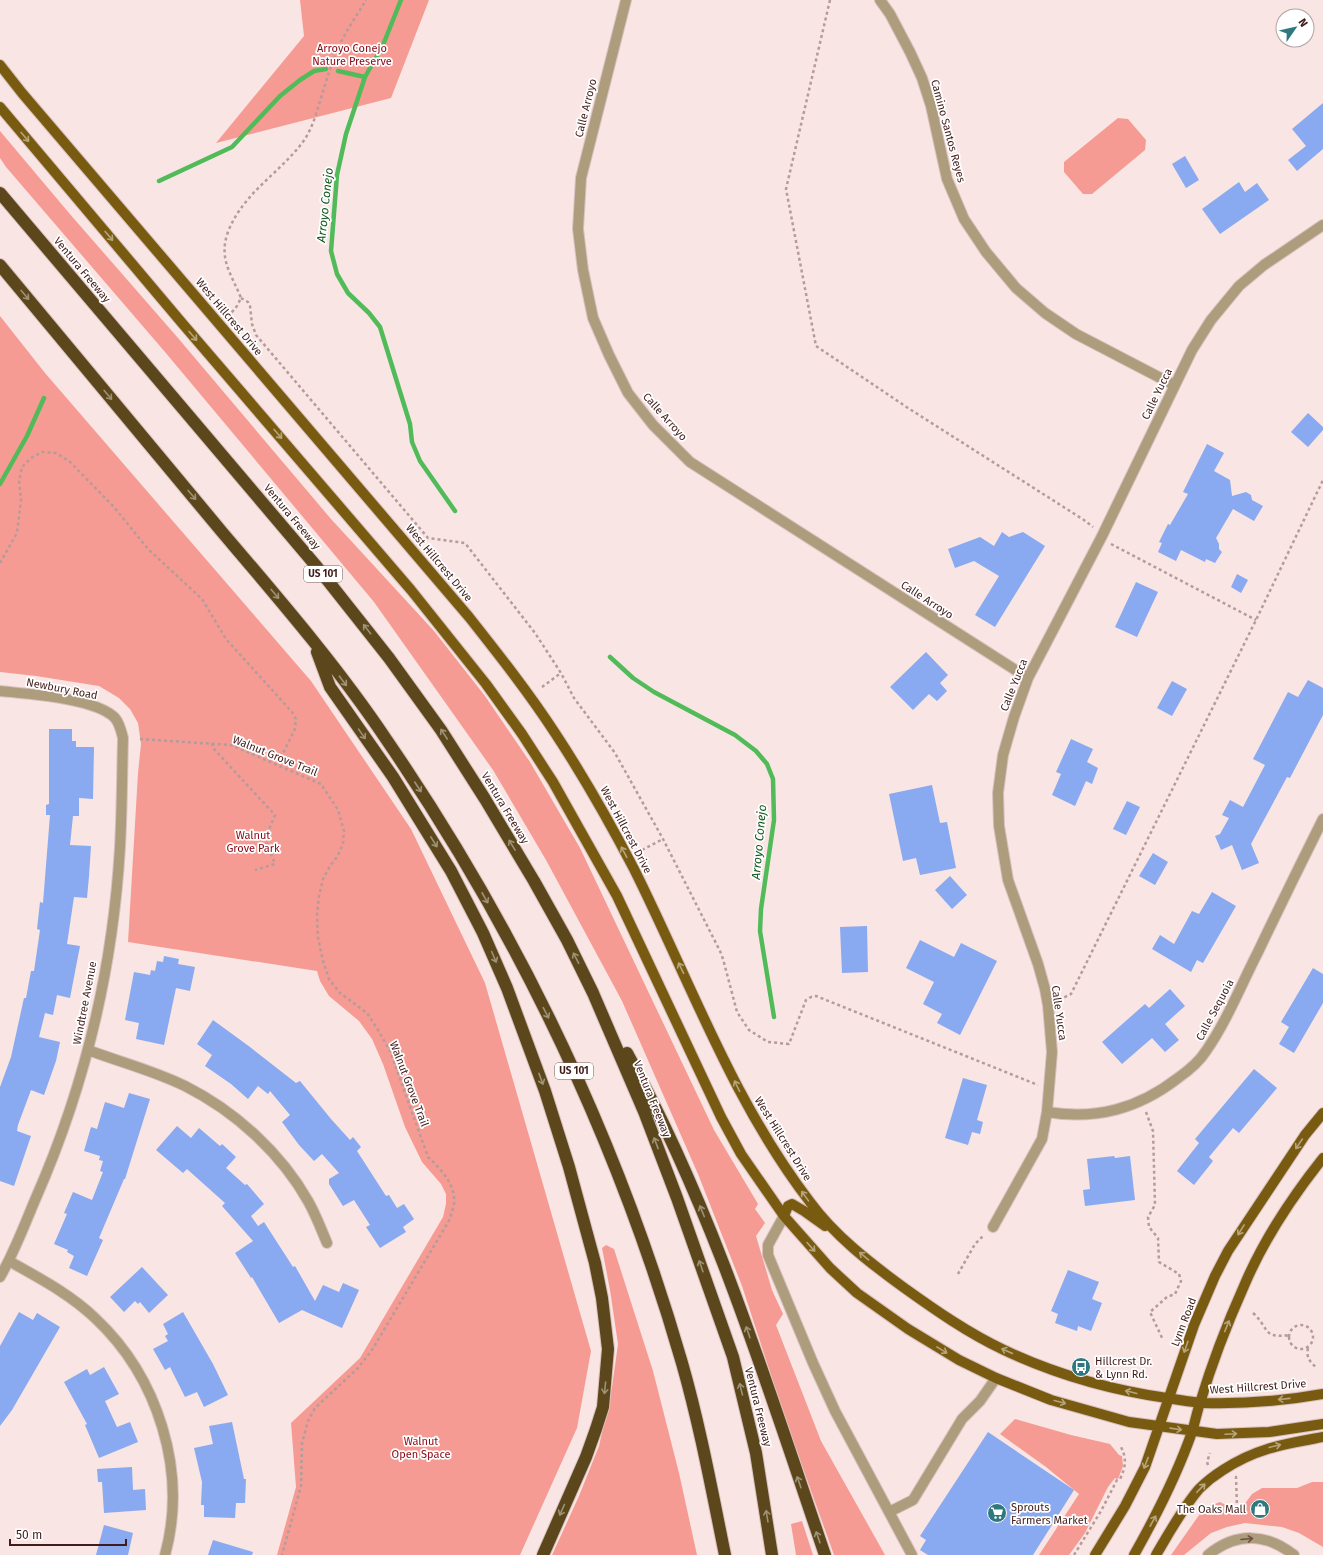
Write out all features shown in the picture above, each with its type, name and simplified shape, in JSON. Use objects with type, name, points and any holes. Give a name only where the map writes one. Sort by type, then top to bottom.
[{"type":"highway","name":"Ventura Freeway","points":[[0,193],[318,567],[389,658],[441,730],[485,799],[534,881],[567,940],[594,993],[648,1121],[677,1198],[733,1357],[756,1453],[772,1555]]},
{"type":"highway","name":"US 101","points":[[0,265],[311,638],[384,735],[433,809],[469,868],[513,947],[564,1049],[636,1219],[683,1366],[698,1424],[725,1555]]},
{"type":"highway","points":[[311,638],[330,686],[393,777],[452,870],[483,933],[507,988],[545,1091],[569,1167],[595,1263],[602,1298],[608,1349],[603,1407],[586,1457],[543,1555]]},
{"type":"highway","points":[[594,993],[652,1100],[691,1184],[729,1278],[825,1555]]},
{"type":"main road","name":"West Hillcrest Drive","points":[[0,65],[22,93],[469,617],[505,663],[554,732],[597,801],[634,869],[756,1123],[790,1176],[812,1206],[841,1235],[887,1275],[923,1302],[976,1335],[1004,1350],[1045,1368],[1081,1380],[1140,1394],[1200,1403],[1267,1401],[1323,1394]]},
{"type":"main road","points":[[0,107],[182,323],[411,590],[486,684],[522,734],[554,782],[617,896],[724,1123],[741,1154],[784,1216],[830,1268],[857,1293],[926,1340],[959,1360],[996,1378],[1051,1400],[1129,1422],[1217,1434],[1269,1432],[1323,1424]]},
{"type":"main road","name":"Lynn Road","points":[[1095,1555],[1132,1493],[1144,1467],[1194,1326],[1215,1276],[1228,1251],[1305,1135],[1323,1113]]},
{"type":"main road","points":[[1134,1555],[1155,1517],[1178,1466],[1192,1431],[1200,1403],[1225,1332],[1244,1285],[1259,1255],[1284,1213],[1309,1175],[1323,1158]]},
{"type":"main road","points":[[784,1216],[788,1206],[792,1204],[841,1235]]},
{"type":"main road","points":[[1156,1555],[1200,1488],[1215,1475],[1256,1452],[1277,1445],[1323,1437]]},
{"type":"street","name":"Calle Arroyo","points":[[626,0],[581,178],[578,229],[583,270],[593,318],[628,393],[653,424],[690,462],[1028,678]]},
{"type":"street","name":"Camino Santos Reyes","points":[[880,0],[890,14],[922,78],[931,106],[947,179],[964,219],[986,252],[1016,288],[1045,313],[1076,334],[1174,385]]},
{"type":"street","name":"Calle Yucca","points":[[994,1227],[1042,1139],[1047,1112],[1052,1052],[1048,1005],[1038,964],[1008,880],[999,826],[998,793],[1003,755],[1014,717],[1028,678],[1102,536],[1192,350],[1211,320],[1239,286],[1264,265],[1323,225]]},
{"type":"street","name":"Newbury Road","points":[[0,691],[44,695],[92,705],[105,711],[115,719]]},
{"type":"street","name":"Windtree Avenue","points":[[0,1277],[9,1261],[49,1169],[71,1109],[88,1050],[103,979],[112,926],[120,848],[123,738],[121,728],[115,719]]},
{"type":"street","name":"Calle Sequoia","points":[[1047,1112],[1059,1114],[1089,1114],[1116,1110],[1141,1101],[1166,1087],[1186,1072],[1205,1052],[1224,1020],[1323,819]]},
{"type":"street","points":[[88,1050],[184,1085],[201,1094],[235,1117],[281,1162],[297,1184],[314,1212],[327,1243]]},
{"type":"street","points":[[784,1216],[768,1245],[768,1255],[813,1363],[835,1411],[912,1555]]},
{"type":"street","points":[[9,1261],[43,1280],[76,1302],[96,1319],[125,1354],[142,1378],[154,1402],[165,1435],[172,1472],[173,1503],[166,1555]]},
{"type":"street","points":[[889,1512],[913,1500],[962,1419],[980,1401],[996,1378]]},
{"type":"street","points":[[1208,1555],[1223,1545],[1237,1540],[1250,1538],[1262,1538],[1272,1541],[1294,1555]]},
{"type":"path","points":[[366,0],[337,51],[325,83],[314,121],[305,139],[241,208],[228,232],[225,246],[225,257],[229,273],[241,298],[248,302],[250,306],[252,324],[256,335],[429,539],[465,543],[535,633],[561,673],[574,698],[615,753],[663,839],[720,951],[737,1012],[748,1030],[768,1042],[789,1044],[806,1000],[816,996],[1049,1089]]},
{"type":"path","points":[[830,0],[786,189],[816,346],[908,408],[1084,520],[1117,548],[1256,620]]},
{"type":"path","points":[[220,324],[230,315],[241,298]]},
{"type":"path","points":[[0,563],[17,533],[23,500],[19,481],[22,467],[31,458],[42,452],[56,453],[69,461],[114,507],[148,549],[202,599],[226,639],[292,712],[296,720],[295,729],[277,765]]},
{"type":"path","points":[[1048,1005],[1071,994],[1256,620],[1323,480]]},
{"type":"path","points":[[542,687],[561,673]]},
{"type":"path","name":"Walnut Grove Trail","points":[[140,739],[231,745],[321,784],[338,810],[344,831],[343,844],[337,857],[323,879],[319,896],[317,914],[318,938],[323,961],[329,979],[340,993],[368,1013],[390,1051],[428,1157],[439,1167],[447,1178],[452,1189],[454,1202],[450,1219],[372,1350],[358,1368],[315,1408],[308,1421],[302,1443],[301,1486],[282,1555]]},
{"type":"path","points":[[212,743],[214,748],[275,815],[265,839],[275,864],[255,870]]},
{"type":"path","points":[[642,850],[663,839]]},
{"type":"path","points":[[1141,1101],[1153,1131],[1155,1205],[1148,1217],[1149,1227],[1158,1238],[1159,1262],[1179,1274],[1181,1282],[1174,1294],[1167,1297],[1150,1312],[1163,1340]]},
{"type":"path","points":[[958,1274],[968,1254],[978,1241]]},
{"type":"path","points":[[1253,1314],[1258,1318],[1270,1334],[1276,1337],[1289,1336]]},
{"type":"path","points":[[1308,1348],[1300,1350],[1293,1347],[1290,1343],[1289,1336],[1292,1329],[1296,1326],[1300,1325],[1307,1327],[1310,1330],[1313,1337],[1306,1355],[1309,1361],[1317,1368]]},
{"type":"path","points":[[1074,1555],[1101,1511],[1117,1480],[1120,1479],[1125,1469],[1126,1459],[1120,1445]]},
{"type":"path","points":[[1210,1453],[1207,1462],[1212,1471]]},
{"type":"path","points":[[1228,1479],[1236,1477],[1237,1508]]},
{"type":"green space","name":"Arroyo Conejo Nature Preserve","points":[[300,0],[429,0],[391,98],[216,143],[304,36]]},
{"type":"green space","points":[[1118,118],[1128,119],[1146,140],[1145,150],[1092,194],[1083,194],[1064,172],[1064,162]]},
{"type":"green space","points":[[0,131],[331,519],[434,631],[485,696],[530,762],[580,848],[714,1130],[758,1204],[755,1209],[765,1223],[756,1236],[772,1290],[783,1314],[776,1325],[821,1441],[885,1555],[834,1555],[785,1418],[742,1286],[698,1174],[622,1001],[546,860],[493,770],[374,602],[165,352],[6,167],[0,158]]},
{"type":"green space","points":[[0,316],[45,373],[311,681],[411,829],[485,983],[591,1351],[577,1428],[520,1555],[277,1555],[296,1487],[291,1423],[360,1358],[443,1217],[446,1204],[446,1194],[441,1184],[422,1162],[405,1127],[383,1064],[372,1039],[359,1021],[329,996],[320,981],[317,971],[128,942],[141,744],[138,723],[130,709],[119,698],[99,686],[0,672]]},
{"type":"green space","points":[[606,1245],[614,1249],[653,1371],[679,1473],[697,1555],[552,1555],[579,1496],[599,1446],[612,1387],[618,1344],[602,1248]]},
{"type":"green space","points":[[1015,1419],[1071,1435],[1110,1444],[1119,1455],[1122,1456],[1123,1466],[1118,1479],[1115,1478],[1108,1487],[1085,1533],[1069,1555],[1039,1555],[1079,1494],[1046,1467],[1000,1434]]},
{"type":"green space","points":[[1312,1482],[1323,1482],[1323,1547],[1299,1533],[1282,1527],[1245,1523],[1227,1527],[1211,1533],[1184,1555],[1171,1555],[1204,1508],[1220,1502],[1234,1509],[1241,1509],[1252,1494],[1262,1488],[1297,1488]]},
{"type":"green space","points":[[802,1521],[813,1555],[796,1555],[791,1524]]},
{"type":"building","points":[[1323,103],[1323,149],[1297,171],[1288,160],[1306,146],[1292,129]]},
{"type":"building","points":[[1185,156],[1199,180],[1186,188],[1172,164]]},
{"type":"building","points":[[1239,182],[1245,192],[1257,183],[1269,200],[1220,234],[1202,209]]},
{"type":"building","points":[[1308,413],[1323,427],[1323,430],[1308,447],[1291,432]]},
{"type":"building","points":[[1207,444],[1224,453],[1214,471],[1230,480],[1232,496],[1246,492],[1251,495],[1252,500],[1263,506],[1254,521],[1233,509],[1216,538],[1219,544],[1219,549],[1222,552],[1215,563],[1206,559],[1205,562],[1181,550],[1176,561],[1158,552],[1162,543],[1159,542],[1168,524],[1170,525],[1188,494],[1183,492]]},
{"type":"building","points":[[1002,532],[1009,537],[1023,532],[1045,546],[995,627],[975,615],[999,576],[974,561],[955,568],[948,549],[980,537],[994,546]]},
{"type":"building","points":[[1237,574],[1248,580],[1241,593],[1231,587]]},
{"type":"building","points":[[1136,582],[1158,592],[1137,637],[1115,627]]},
{"type":"building","points":[[926,652],[948,675],[940,683],[947,691],[937,701],[929,694],[913,710],[890,687]]},
{"type":"building","points":[[1308,680],[1323,688],[1323,715],[1290,778],[1287,777],[1251,844],[1259,863],[1242,870],[1232,845],[1221,850],[1215,836],[1220,834],[1229,818],[1222,815],[1230,800],[1243,807],[1265,765],[1253,759],[1288,692],[1298,697]]},
{"type":"building","points":[[1172,681],[1187,689],[1172,716],[1157,708]]},
{"type":"building","points":[[49,729],[72,729],[72,741],[76,741],[76,747],[94,747],[93,799],[79,798],[79,816],[73,816],[70,845],[91,846],[89,876],[87,898],[74,897],[67,944],[80,946],[70,998],[57,995],[53,1015],[45,1013],[39,1037],[60,1042],[56,1061],[44,1095],[31,1090],[18,1125],[17,1131],[31,1136],[14,1186],[0,1181],[0,1087],[11,1057],[24,998],[26,998],[31,971],[34,971],[40,930],[37,929],[40,902],[43,903],[50,815],[46,815],[46,805],[49,804]]},
{"type":"building","points":[[1071,739],[1093,749],[1087,762],[1098,768],[1092,784],[1086,781],[1075,806],[1052,795],[1061,774],[1056,772]]},
{"type":"building","points":[[932,785],[940,823],[947,822],[956,868],[920,875],[916,858],[903,861],[889,794]]},
{"type":"building","points":[[1127,801],[1140,807],[1126,835],[1113,829]]},
{"type":"building","points":[[1153,853],[1168,862],[1155,885],[1139,876]]},
{"type":"building","points":[[950,876],[967,895],[952,909],[935,890]]},
{"type":"building","points":[[1212,892],[1236,906],[1203,963],[1197,960],[1191,972],[1152,949],[1160,935],[1174,944],[1192,911],[1199,914]]},
{"type":"building","points":[[867,926],[868,972],[842,973],[840,927]]},
{"type":"building","points":[[920,940],[954,957],[961,943],[997,961],[960,1035],[937,1023],[942,1014],[923,1004],[934,982],[906,968]]},
{"type":"building","points":[[164,956],[179,959],[178,964],[195,967],[190,991],[176,988],[164,1045],[136,1039],[139,1023],[125,1020],[134,972],[150,975],[151,970],[155,971],[157,961],[163,962]]},
{"type":"building","points":[[1313,968],[1323,974],[1323,1003],[1294,1053],[1279,1044],[1289,1027],[1281,1022]]},
{"type":"building","points":[[1170,989],[1185,1006],[1165,1024],[1179,1040],[1165,1052],[1152,1038],[1122,1064],[1102,1042],[1145,1004],[1149,1008]]},
{"type":"building","points":[[213,1020],[296,1083],[300,1081],[350,1140],[353,1137],[361,1147],[357,1151],[386,1196],[389,1195],[397,1208],[404,1204],[414,1219],[403,1227],[406,1232],[380,1248],[366,1227],[370,1225],[354,1200],[343,1206],[329,1184],[329,1179],[339,1173],[322,1154],[314,1161],[299,1145],[282,1122],[290,1115],[270,1091],[268,1094],[258,1086],[248,1099],[231,1084],[205,1066],[212,1055],[197,1044]]},
{"type":"building","points":[[1254,1069],[1277,1088],[1239,1133],[1233,1128],[1209,1157],[1213,1161],[1194,1185],[1177,1171],[1199,1143],[1195,1139]]},
{"type":"building","points":[[963,1078],[987,1085],[977,1120],[983,1122],[980,1134],[972,1132],[968,1145],[945,1138]]},
{"type":"building","points":[[129,1093],[150,1099],[125,1179],[99,1238],[103,1240],[87,1276],[69,1268],[74,1256],[67,1252],[68,1250],[54,1244],[67,1214],[64,1213],[73,1192],[92,1200],[103,1172],[100,1171],[103,1161],[99,1160],[100,1156],[84,1151],[91,1127],[97,1129],[105,1102],[124,1108]]},
{"type":"building","points":[[177,1126],[191,1138],[199,1128],[220,1146],[222,1144],[236,1157],[226,1168],[245,1185],[247,1184],[264,1204],[251,1216],[258,1226],[264,1222],[293,1267],[295,1266],[315,1301],[323,1285],[339,1292],[343,1283],[359,1290],[342,1328],[302,1310],[279,1323],[252,1277],[251,1278],[235,1253],[253,1241],[222,1206],[225,1203],[187,1169],[183,1173],[156,1150]]},
{"type":"building","points":[[1114,1156],[1115,1158],[1130,1156],[1135,1200],[1085,1206],[1083,1190],[1090,1189],[1087,1159]]},
{"type":"building","points":[[142,1267],[168,1295],[149,1313],[140,1302],[138,1304],[135,1301],[124,1312],[110,1297]]},
{"type":"building","points":[[1068,1270],[1099,1282],[1092,1299],[1102,1303],[1091,1331],[1078,1326],[1077,1331],[1055,1323],[1058,1314],[1051,1311]]},
{"type":"building","points":[[19,1312],[33,1320],[37,1313],[60,1327],[12,1410],[0,1426],[0,1346]]},
{"type":"building","points":[[183,1312],[213,1364],[228,1395],[204,1407],[197,1392],[185,1397],[170,1367],[165,1370],[153,1349],[168,1341],[165,1336],[168,1334],[163,1324]]},
{"type":"building","points":[[104,1367],[119,1394],[105,1401],[117,1427],[130,1422],[138,1442],[99,1458],[85,1425],[87,1424],[64,1382],[87,1369],[90,1375]]},
{"type":"building","points":[[232,1422],[244,1479],[246,1479],[245,1503],[236,1503],[235,1518],[204,1517],[204,1505],[201,1505],[202,1482],[194,1448],[213,1444],[209,1426]]},
{"type":"building","name":"Sprouts Farmers Market","points":[[988,1432],[1074,1490],[1033,1555],[928,1555],[920,1550],[926,1540],[920,1536]]},
{"type":"building","points":[[132,1467],[133,1490],[145,1489],[146,1510],[104,1513],[102,1482],[98,1482],[97,1469]]},
{"type":"building","points":[[104,1525],[133,1533],[128,1555],[96,1555]]},
{"type":"building","points":[[213,1540],[253,1552],[252,1555],[208,1555]]},
{"type":"waterway","name":"Arroyo Conejo","points":[[401,0],[383,45],[365,77],[346,134],[337,175],[331,251],[337,274],[348,293],[369,313],[380,327],[410,424],[412,442],[420,461],[455,511]]},
{"type":"waterway","points":[[159,181],[232,147],[280,96],[314,71],[326,69]]},
{"type":"waterway","points":[[338,71],[365,77]]},
{"type":"waterway","points":[[0,484],[27,436],[44,398]]},
{"type":"waterway","name":"Arroyo Conejo","points":[[610,657],[633,678],[654,692],[735,735],[756,751],[767,764],[773,779],[774,820],[761,909],[760,931],[774,1017]]},
{"type":"place","name":"Hillcrest Dr. & Lynn Rd.","points":[[1081,1367]]},
{"type":"place","name":"The Oaks Mall","points":[[1260,1509]]},
{"type":"place","name":"Sprouts Farmers Market","points":[[997,1513]]},
{"type":"park label","name":"Walnut Grove Park","points":[[253,841]]},
{"type":"park label","name":"Walnut Open Space","points":[[421,1447]]}]
